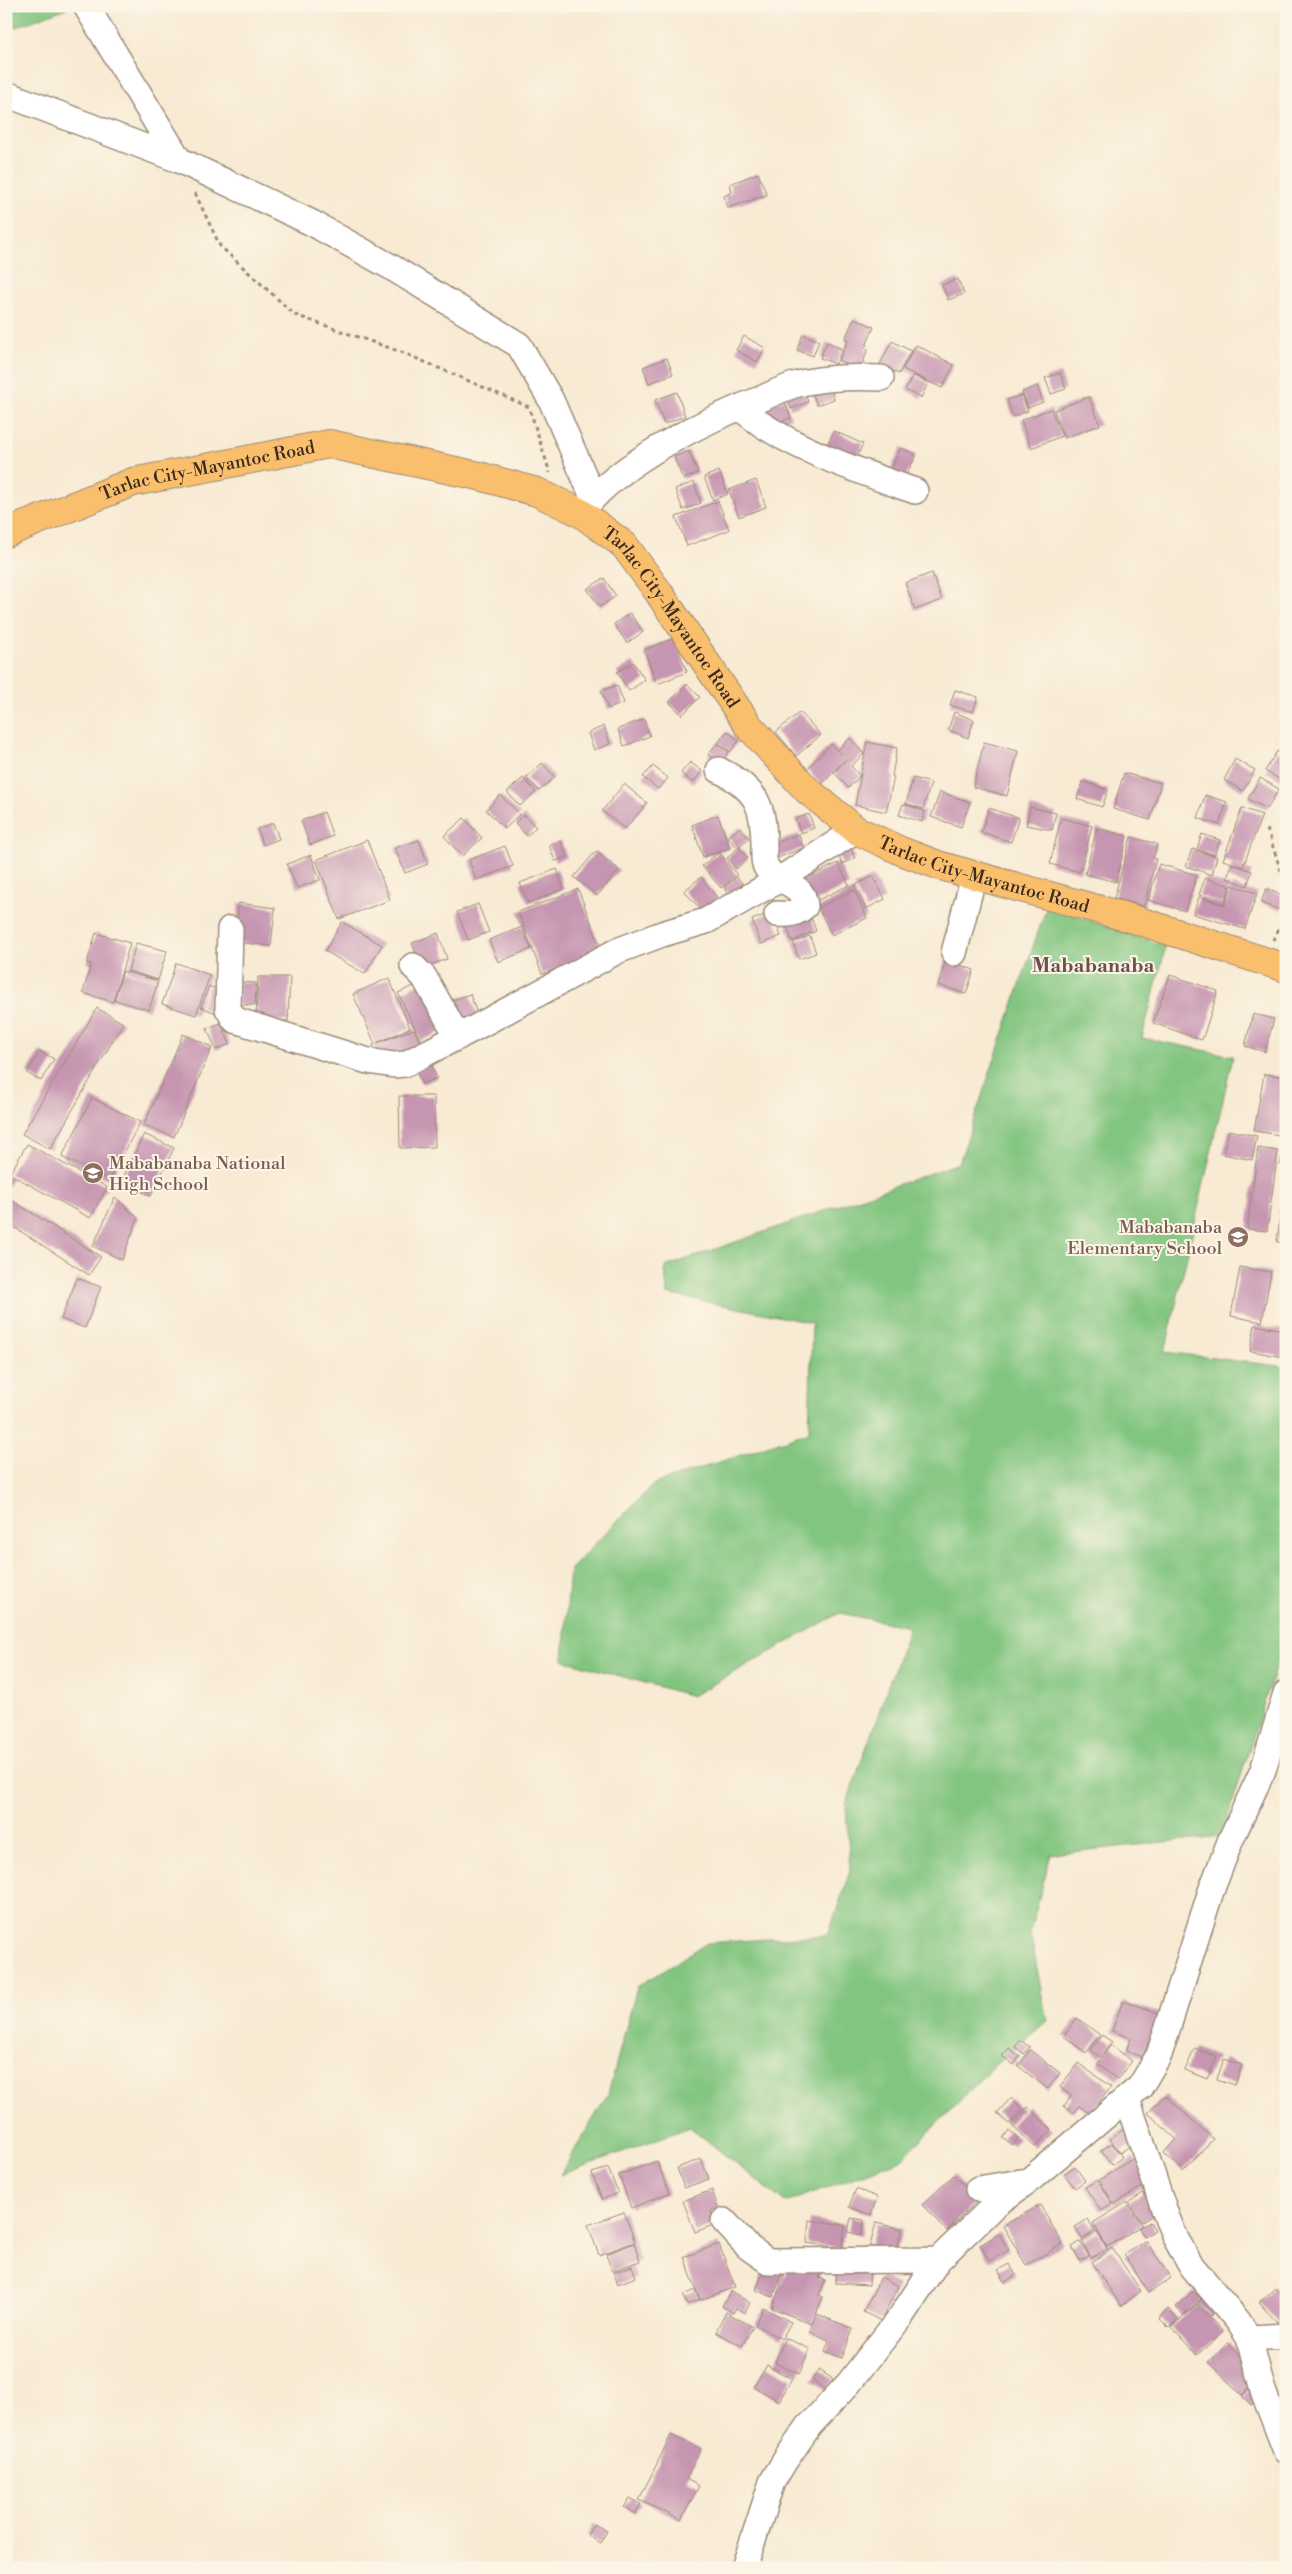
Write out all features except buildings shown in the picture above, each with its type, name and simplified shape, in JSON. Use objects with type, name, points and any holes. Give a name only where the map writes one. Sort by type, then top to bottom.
[{"type":"main road","name":"Tarlac City-Mayantoc Road","points":[[6,532],[133,482],[329,444],[480,476],[578,505],[624,545],[748,725],[807,790],[856,830],[901,851],[974,875],[1133,919],[1286,968]]},
{"type":"street","points":[[86,6],[179,160]]},
{"type":"street","points":[[6,94],[179,160],[312,223],[391,267],[519,345],[551,400],[578,505],[615,478],[681,435],[740,407],[796,384],[832,378],[881,378]]},
{"type":"street","points":[[740,407],[752,418],[823,456],[847,467],[915,491]]},
{"type":"street","points":[[719,770],[737,780],[759,805],[764,818],[764,861],[768,870],[800,891],[805,897],[805,906],[800,911],[789,915],[777,914]]},
{"type":"street","points":[[230,929],[228,1009],[235,1020],[368,1061],[394,1066],[405,1064],[458,1038],[617,951],[662,934],[706,921],[782,878],[856,830]]},
{"type":"street","points":[[954,953],[974,875]]},
{"type":"street","points":[[413,966],[424,977],[458,1038]]},
{"type":"street","points":[[744,2568],[772,2482],[786,2459],[809,2426],[848,2383],[892,2329],[938,2260],[995,2205],[1032,2178],[1140,2087],[1159,2055],[1211,1891],[1231,1839],[1263,1770],[1286,1693]]},
{"type":"street","points":[[1127,2099],[1167,2218],[1176,2239],[1190,2264],[1238,2321],[1249,2338],[1263,2391],[1286,2451]]},
{"type":"street","points":[[978,2189],[1014,2184],[1032,2178]]},
{"type":"street","points":[[724,2222],[748,2247],[768,2261],[938,2260]]},
{"type":"street","points":[[1249,2338],[1286,2336]]},
{"type":"path","points":[[179,160],[220,246],[295,315],[404,353],[528,407],[578,505]]},
{"type":"path","points":[[1267,828],[1286,886]]},
{"type":"green space","points":[[6,6],[72,6],[6,31]]},
{"type":"green space","points":[[1047,906],[1166,946],[1142,1038],[1233,1056],[1165,1352],[1286,1367],[1286,1634],[1222,1836],[1051,1854],[1030,1932],[1047,2021],[994,2066],[901,2160],[785,2203],[690,2127],[560,2175],[608,2094],[637,1987],[707,1943],[828,1935],[850,1871],[846,1805],[909,1627],[840,1613],[692,1696],[563,1660],[570,1569],[654,1484],[809,1432],[812,1323],[667,1294],[665,1267],[959,1163]]},
{"type":"place","name":"Mababanaba National High School","points":[[93,1173]]},
{"type":"place","name":"Mababanaba Elementary School","points":[[1238,1237]]},
{"type":"district","name":"Mababanaba","points":[[1093,965]]}]
